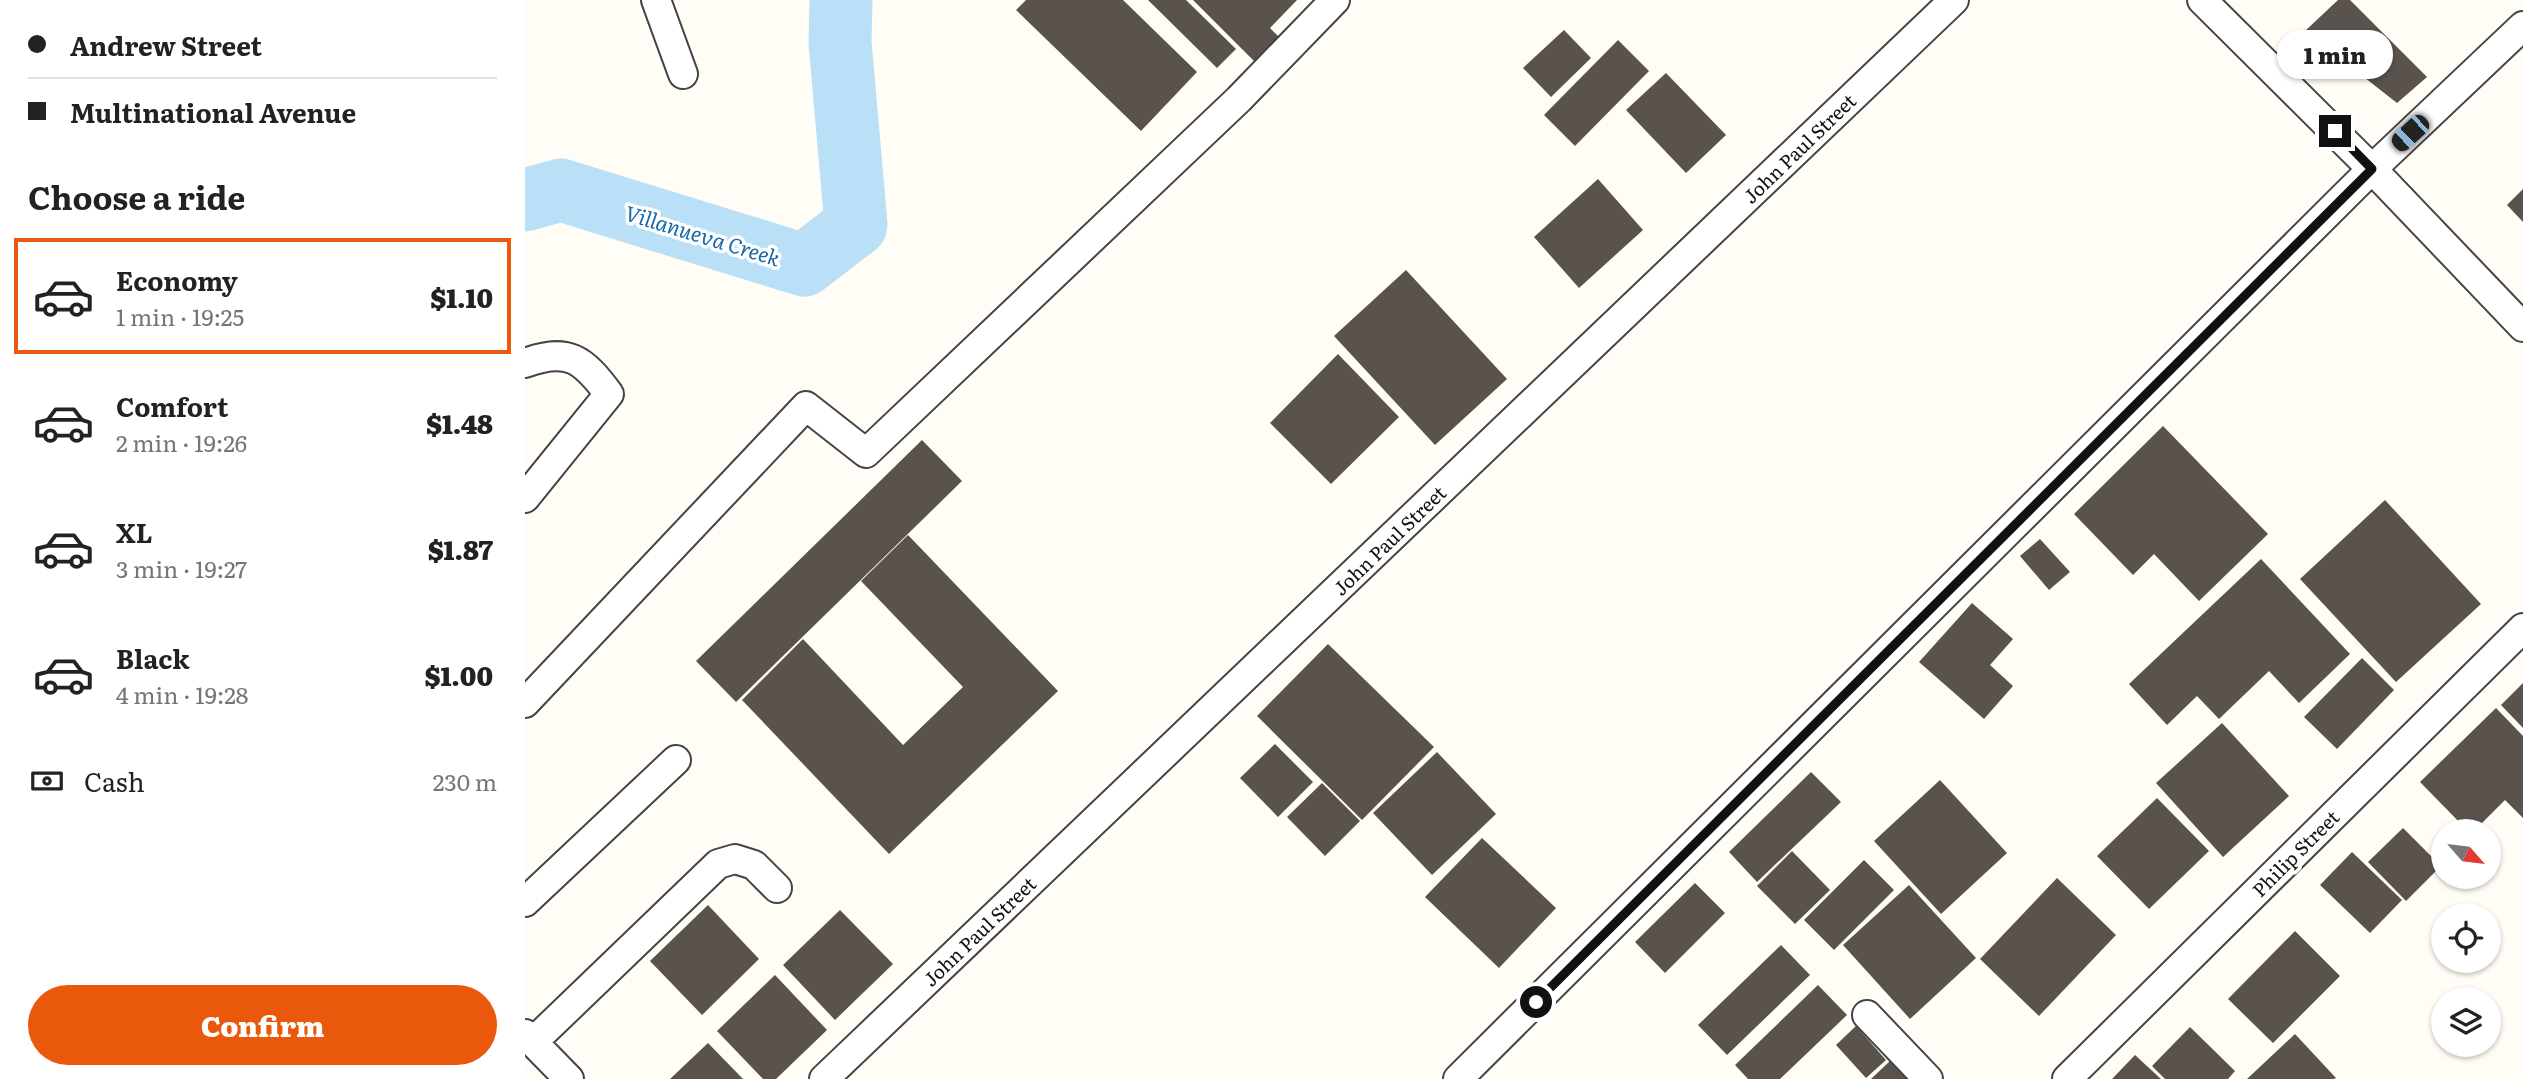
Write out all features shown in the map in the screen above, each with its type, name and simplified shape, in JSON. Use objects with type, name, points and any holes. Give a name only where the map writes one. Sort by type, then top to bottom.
[{"type":"street","points":[[656,0],[683,74]]},
{"type":"street","points":[[525,703],[806,406],[866,453],[1238,99],[1335,0]]},
{"type":"street","name":"John Paul Street","points":[[824,1079],[1954,0]]},
{"type":"street","points":[[2203,0],[2372,169],[2523,327]]},
{"type":"street","points":[[1458,1079],[2372,169],[2523,26]]},
{"type":"street","points":[[525,363],[546,355],[579,361],[594,374],[609,394],[525,498]]},
{"type":"street","name":"Philip Street","points":[[2067,1079],[2523,628]]},
{"type":"street","points":[[525,902],[676,760]]},
{"type":"street","points":[[569,1079],[529,1038],[718,864],[735,859],[754,866],[778,888]]},
{"type":"street","points":[[1867,1015],[1928,1079]]},
{"type":"building","points":[[1026,0],[1123,0],[1197,72],[1141,131],[1016,10]]},
{"type":"building","points":[[1148,0],[1186,0],[1236,49],[1217,68]]},
{"type":"building","points":[[1193,0],[1297,0],[1270,28],[1284,42],[1260,67]]},
{"type":"building","points":[[2338,0],[2350,0],[2427,77],[2397,103],[2305,31]]},
{"type":"building","points":[[1564,30],[1591,58],[1551,97],[1523,68]]},
{"type":"building","points":[[1618,40],[1649,71],[1575,146],[1544,115]]},
{"type":"building","points":[[1666,73],[1726,135],[1686,173],[1626,110]]},
{"type":"building","points":[[1598,179],[1643,230],[1579,288],[1534,237]]},
{"type":"building","points":[[2523,189],[2523,222],[2507,205]]},
{"type":"building","points":[[1406,270],[1507,379],[1435,445],[1334,336]]},
{"type":"building","points":[[1338,354],[1399,417],[1331,484],[1270,423]]},
{"type":"building","points":[[2163,426],[2268,534],[2199,601],[2154,554],[2133,575],[2074,514]]},
{"type":"building","points":[[922,440],[962,481],[736,702],[696,661]]},
{"type":"building","points":[[2385,500],[2481,604],[2396,682],[2300,579]]},
{"type":"building","points":[[908,535],[1058,691],[889,854],[742,700],[803,639],[903,745],[963,687],[861,581]]},
{"type":"building","points":[[2040,539],[2070,572],[2049,590],[2020,556]]},
{"type":"building","points":[[2261,559],[2350,654],[2299,703],[2269,671],[2219,719],[2197,696],[2167,725],[2129,684]]},
{"type":"building","points":[[1972,603],[2013,639],[1990,665],[2013,686],[1984,719],[1919,662]]},
{"type":"building","points":[[1328,644],[1434,747],[1362,820],[1257,716]]},
{"type":"building","points":[[2362,658],[2394,690],[2337,749],[2304,717]]},
{"type":"building","points":[[2523,683],[2523,728],[2501,705]]},
{"type":"building","points":[[2496,708],[2523,736],[2523,818],[2505,800],[2486,819],[2456,819],[2420,782]]},
{"type":"building","points":[[2222,723],[2289,796],[2223,857],[2156,783]]},
{"type":"building","points":[[1275,744],[1313,782],[1278,817],[1240,778]]},
{"type":"building","points":[[1437,752],[1496,814],[1432,875],[1373,813]]},
{"type":"building","points":[[1811,772],[1841,802],[1757,882],[1729,852]]},
{"type":"building","points":[[1940,780],[2007,853],[1941,914],[1874,841]]},
{"type":"building","points":[[1322,783],[1360,821],[1325,856],[1287,817]]},
{"type":"building","points":[[2157,798],[2209,851],[2149,909],[2097,856]]},
{"type":"building","points":[[2403,828],[2431,856],[2431,876],[2406,901],[2368,862]]},
{"type":"building","points":[[1482,838],[1556,908],[1499,968],[1425,897]]},
{"type":"building","points":[[1792,851],[1830,890],[1795,924],[1757,886]]},
{"type":"building","points":[[2352,852],[2402,900],[2370,933],[2320,885]]},
{"type":"building","points":[[1864,860],[1894,890],[1834,950],[1804,920]]},
{"type":"building","points":[[2057,878],[2116,935],[2039,1016],[1980,959]]},
{"type":"building","points":[[1695,883],[1725,913],[1665,973],[1635,942]]},
{"type":"building","points":[[1909,885],[1976,958],[1910,1019],[1843,945]]},
{"type":"building","points":[[708,905],[759,959],[702,1015],[650,961]]},
{"type":"building","points":[[840,910],[893,964],[835,1020],[783,965]]},
{"type":"building","points":[[2295,931],[2340,976],[2273,1043],[2228,999]]},
{"type":"building","points":[[1781,945],[1810,975],[1727,1055],[1698,1025]]},
{"type":"building","points":[[775,975],[827,1030],[776,1079],[763,1079],[717,1031]]},
{"type":"building","points":[[1818,985],[1847,1015],[1780,1079],[1748,1079],[1735,1065]]},
{"type":"building","points":[[1856,1026],[1886,1060],[1866,1078],[1836,1045]]},
{"type":"building","points":[[2190,1027],[2235,1071],[2228,1079],[2165,1079],[2152,1066]]},
{"type":"building","points":[[2295,1034],[2336,1078],[2247,1079]]},
{"type":"building","points":[[708,1043],[743,1079],[670,1079]]},
{"type":"building","points":[[2135,1055],[2161,1079],[2112,1079]]},
{"type":"building","points":[[1891,1060],[1909,1079],[1871,1079]]},
{"type":"waterway","name":"Villanueva Creek","points":[[525,200],[561,190],[804,265],[856,225],[840,42],[841,0]]},
{"type":"route","points":[[1536,1002],[2372,169],[2335,131]]}]
